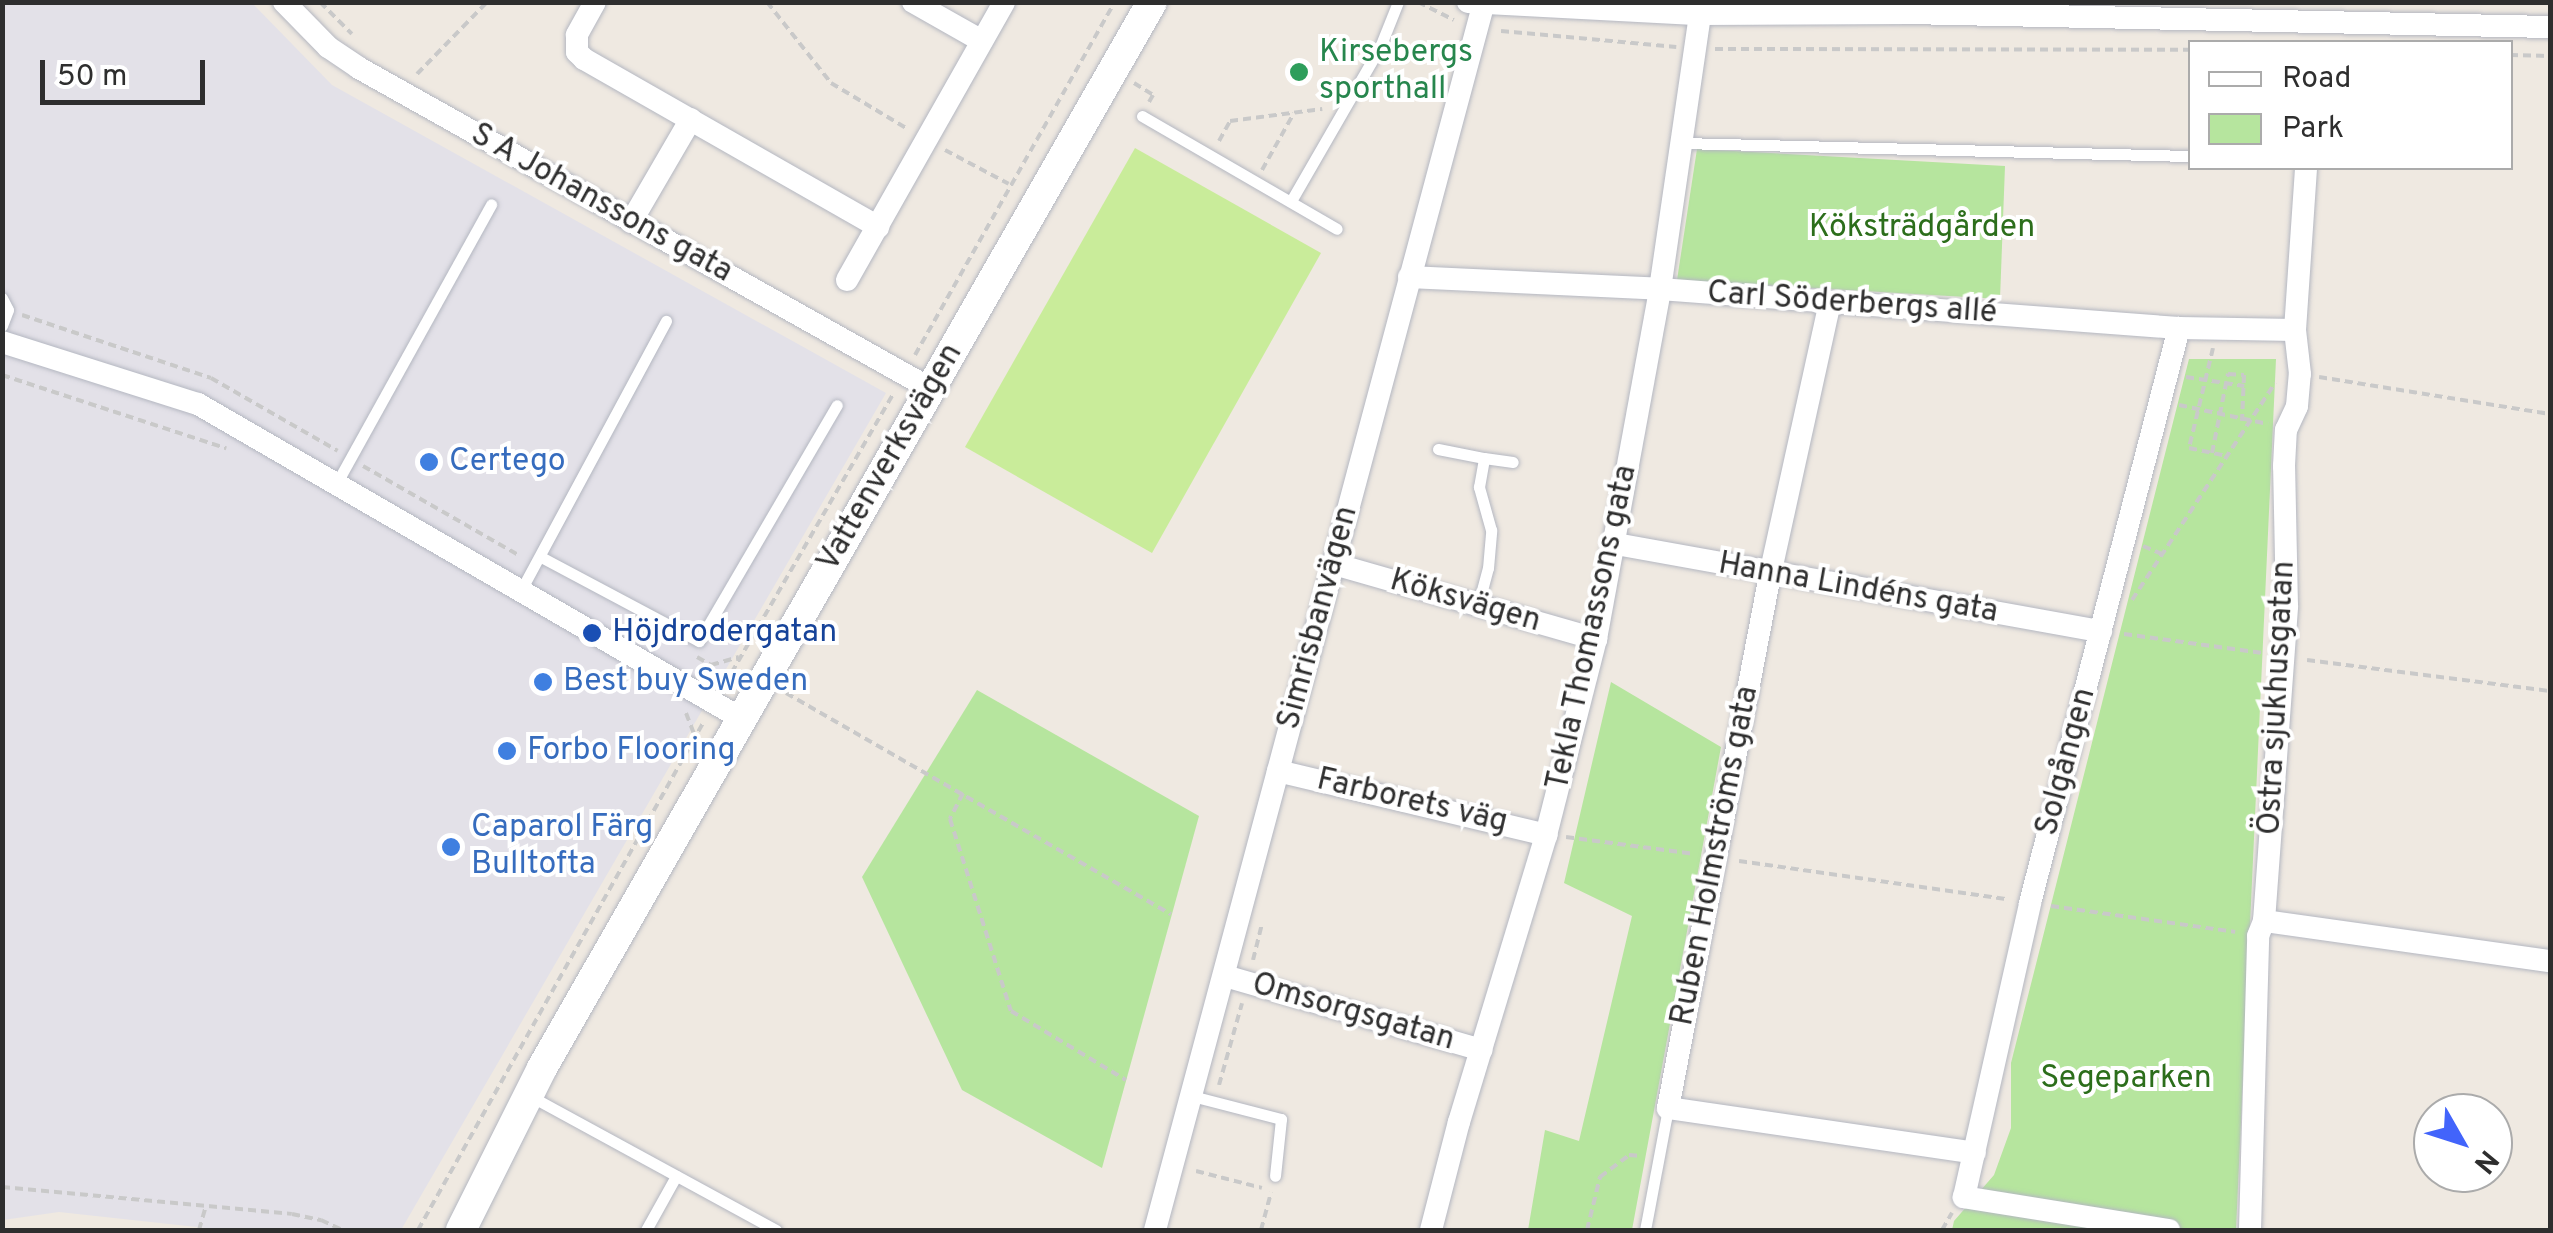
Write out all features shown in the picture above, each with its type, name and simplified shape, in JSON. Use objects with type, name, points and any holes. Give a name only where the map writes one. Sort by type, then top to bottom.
[{"type":"street","name":"S A Johanssons gata","points":[[284,2],[344,59],[918,382]]},
{"type":"street","points":[[595,2],[577,35],[577,52],[878,227]]},
{"type":"street","points":[[913,2],[982,41]]},
{"type":"street","points":[[847,280],[1004,2]]},
{"type":"street","name":"Vattenverksvägen","points":[[461,1230],[528,1095],[764,681],[918,382],[1152,2]]},
{"type":"street","points":[[1476,4],[1700,14],[1908,13],[2307,33],[2550,27]]},
{"type":"street","name":"Simrisbanvägen","points":[[1156,1230],[1475,29],[1476,4]]},
{"type":"street","name":"Tekla Thomassons gata","points":[[1432,1230],[1546,834],[1596,639],[1660,290],[1700,14]]},
{"type":"street","points":[[631,222],[691,119]]},
{"type":"street","name":"Östra sjukhusgatan","points":[[2250,1230],[2261,928],[2288,606],[2284,466],[2300,374],[2296,340],[2306,170]]},
{"type":"street","name":"Carl Söderbergs allé","points":[[1409,277],[1660,290],[2214,329],[2296,340]]},
{"type":"street","name":"Ruben Holmströms gata","points":[[1668,1108],[1770,575],[1830,302]]},
{"type":"street","name":"Solgången","points":[[2169,1230],[1964,1197],[2030,903],[2179,328]]},
{"type":"street","points":[[2,342],[198,404],[742,718]]},
{"type":"street","name":"Hanna Lindéns gata","points":[[1616,544],[1770,575],[2101,631]]},
{"type":"street","name":"Köksvägen","points":[[1334,564],[1596,639]]},
{"type":"street","name":"Farborets väg","points":[[1278,771],[1546,834]]},
{"type":"street","points":[[2261,928],[2550,962]]},
{"type":"street","name":"Omsorgsgatan","points":[[1225,976],[1482,1050]]},
{"type":"street","points":[[1668,1108],[1974,1153]]},
{"type":"lane","points":[[1292,201],[1380,47],[1398,2]]},
{"type":"lane","points":[[1142,116],[1337,230]]},
{"type":"lane","points":[[1682,143],[2188,156]]},
{"type":"lane","points":[[335,486],[491,204]]},
{"type":"lane","points":[[2,298],[8,310],[2,326]]},
{"type":"lane","points":[[520,592],[666,322]]},
{"type":"lane","points":[[541,557],[699,641],[837,404]]},
{"type":"lane","points":[[1438,449],[1513,462]]},
{"type":"lane","points":[[1478,605],[1488,568],[1491,530],[1479,488],[1484,458]]},
{"type":"lane","points":[[528,1095],[776,1230]]},
{"type":"lane","points":[[1192,1096],[1281,1119],[1276,1176]]},
{"type":"lane","points":[[1645,1230],[1668,1108]]},
{"type":"lane","points":[[646,1230],[676,1176]]},
{"type":"path","points":[[417,74],[488,2]]},
{"type":"path","points":[[767,2],[832,83],[1009,184]]},
{"type":"path","points":[[418,1230],[714,702],[918,382],[1009,184],[1113,5],[1105,2]]},
{"type":"path","points":[[1418,2],[1475,29],[1697,49],[2188,50]]},
{"type":"path","points":[[2513,55],[2550,56]]},
{"type":"path","points":[[1136,84],[1149,92]]},
{"type":"path","points":[[1211,155],[1230,121],[1322,110]]},
{"type":"path","points":[[1256,181],[1294,113]]},
{"type":"path","points":[[2214,329],[2189,448],[2226,456]]},
{"type":"path","points":[[2128,608],[2296,340]]},
{"type":"path","points":[[2167,373],[2227,387],[2244,386]]},
{"type":"path","points":[[2212,453],[2228,374],[2244,375],[2245,422]]},
{"type":"path","points":[[2300,374],[2550,414]]},
{"type":"path","points":[[2,375],[228,448]]},
{"type":"path","points":[[2160,401],[2245,422],[2288,426]]},
{"type":"path","points":[[2101,631],[2550,691]]},
{"type":"path","points":[[764,681],[1170,914]]},
{"type":"path","points":[[682,701],[695,737]]},
{"type":"path","points":[[963,793],[950,818],[1011,1010],[1126,1080]]},
{"type":"path","points":[[1546,834],[2030,903],[2261,928]]},
{"type":"path","points":[[1586,1230],[1600,1177],[1629,1154],[1659,1158]]},
{"type":"path","points":[[1196,1171],[1272,1190],[1261,1230]]},
{"type":"path","points":[[2,1188],[292,1214],[321,1220],[342,1230]]},
{"type":"path","points":[[200,1230],[206,1206]]},
{"type":"shaded area","points":[[2,3],[252,3],[332,85],[886,393],[401,1230],[224,1230],[59,1212],[3,1220]]},
{"type":"green space","points":[[1135,148],[1321,253],[1152,553],[965,447]]},
{"type":"green space","name":"Köksträdgården","points":[[1697,149],[2005,166],[2000,299],[1677,280]]},
{"type":"green space","name":"Segeparken","points":[[2189,359],[2276,359],[2236,1230],[1952,1230],[1954,1221],[1994,1175],[2011,1128],[2011,1063]]},
{"type":"green space","points":[[1611,682],[1721,747],[1632,1230],[1528,1230],[1545,1130],[1579,1141],[1632,916],[1564,883]]},
{"type":"green space","points":[[977,690],[1199,816],[1102,1168],[962,1090],[862,877]]},
{"type":"place","name":"Kirsebergs sporthall","points":[[1299,72]]},
{"type":"place","name":"Certego","points":[[429,462]]},
{"type":"place","name":"Höjdrodergatan","points":[[592,633]]},
{"type":"place","name":"Best buy Sweden","points":[[543,682]]},
{"type":"place","name":"Forbo Flooring","points":[[507,751]]},
{"type":"place","name":"Caparol Färg Bulltofta","points":[[451,847]]}]
